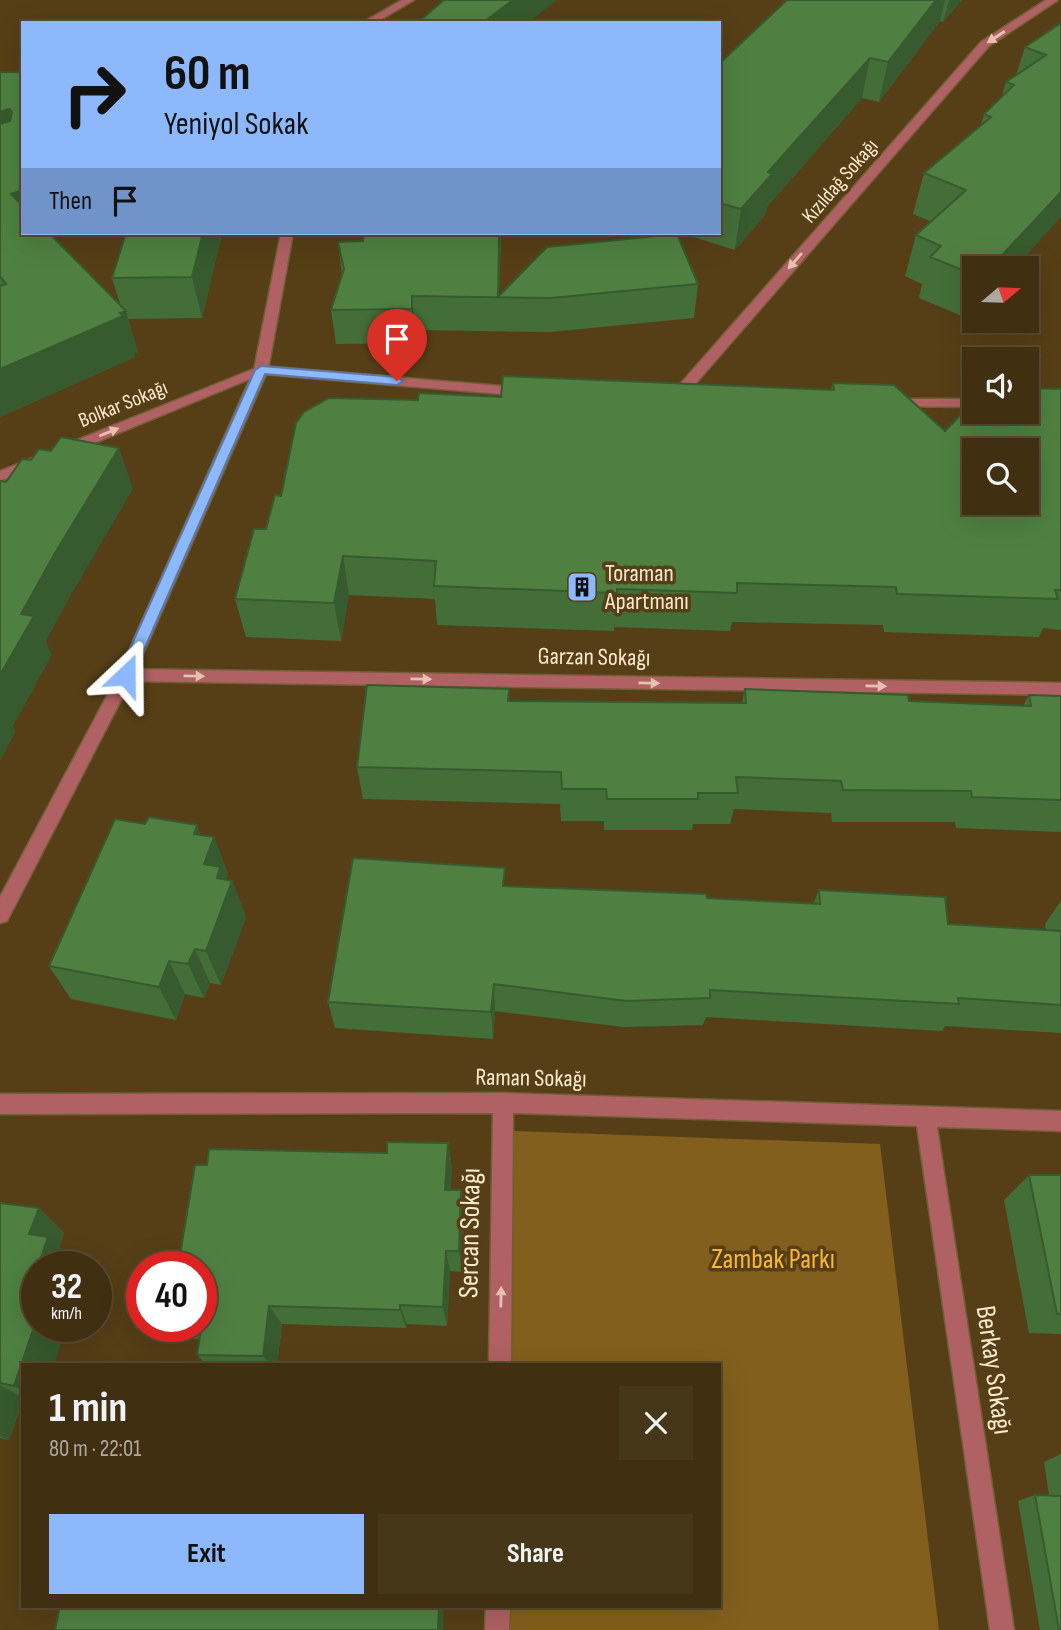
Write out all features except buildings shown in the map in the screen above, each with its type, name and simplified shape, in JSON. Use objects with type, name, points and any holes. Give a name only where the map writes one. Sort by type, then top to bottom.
[{"type":"street","points":[[371,21],[409,0]]},
{"type":"street","name":"Kızıldağ Sokağı","points":[[670,403],[985,44],[1053,0]]},
{"type":"street","points":[[0,915],[126,675],[261,370],[287,235]]},
{"type":"street","points":[[261,370],[534,393]]},
{"type":"street","name":"Bolkar Sokağı","points":[[0,476],[261,370]]},
{"type":"street","points":[[878,403],[962,403]]},
{"type":"street","name":"Garzan Sokağı","points":[[126,675],[1061,689]]},
{"type":"street","name":"Raman Sokağı","points":[[0,1104],[503,1102],[926,1119],[1061,1121]]},
{"type":"street","name":"Sercan Sokağı","points":[[500,1363],[503,1102]]},
{"type":"street","name":"Berkay Sokağı","points":[[926,1119],[1002,1630]]},
{"type":"street","points":[[497,1630],[498,1608]]},
{"type":"green space","name":"Zambak Parkı","points":[[514,1131],[880,1144],[939,1630],[506,1630],[507,1608],[721,1608],[721,1363],[511,1363]]},
{"type":"place","name":"Toraman Apartmanı","points":[[582,587]]},
{"type":"route","points":[[126,675],[261,370],[397,381]]}]
